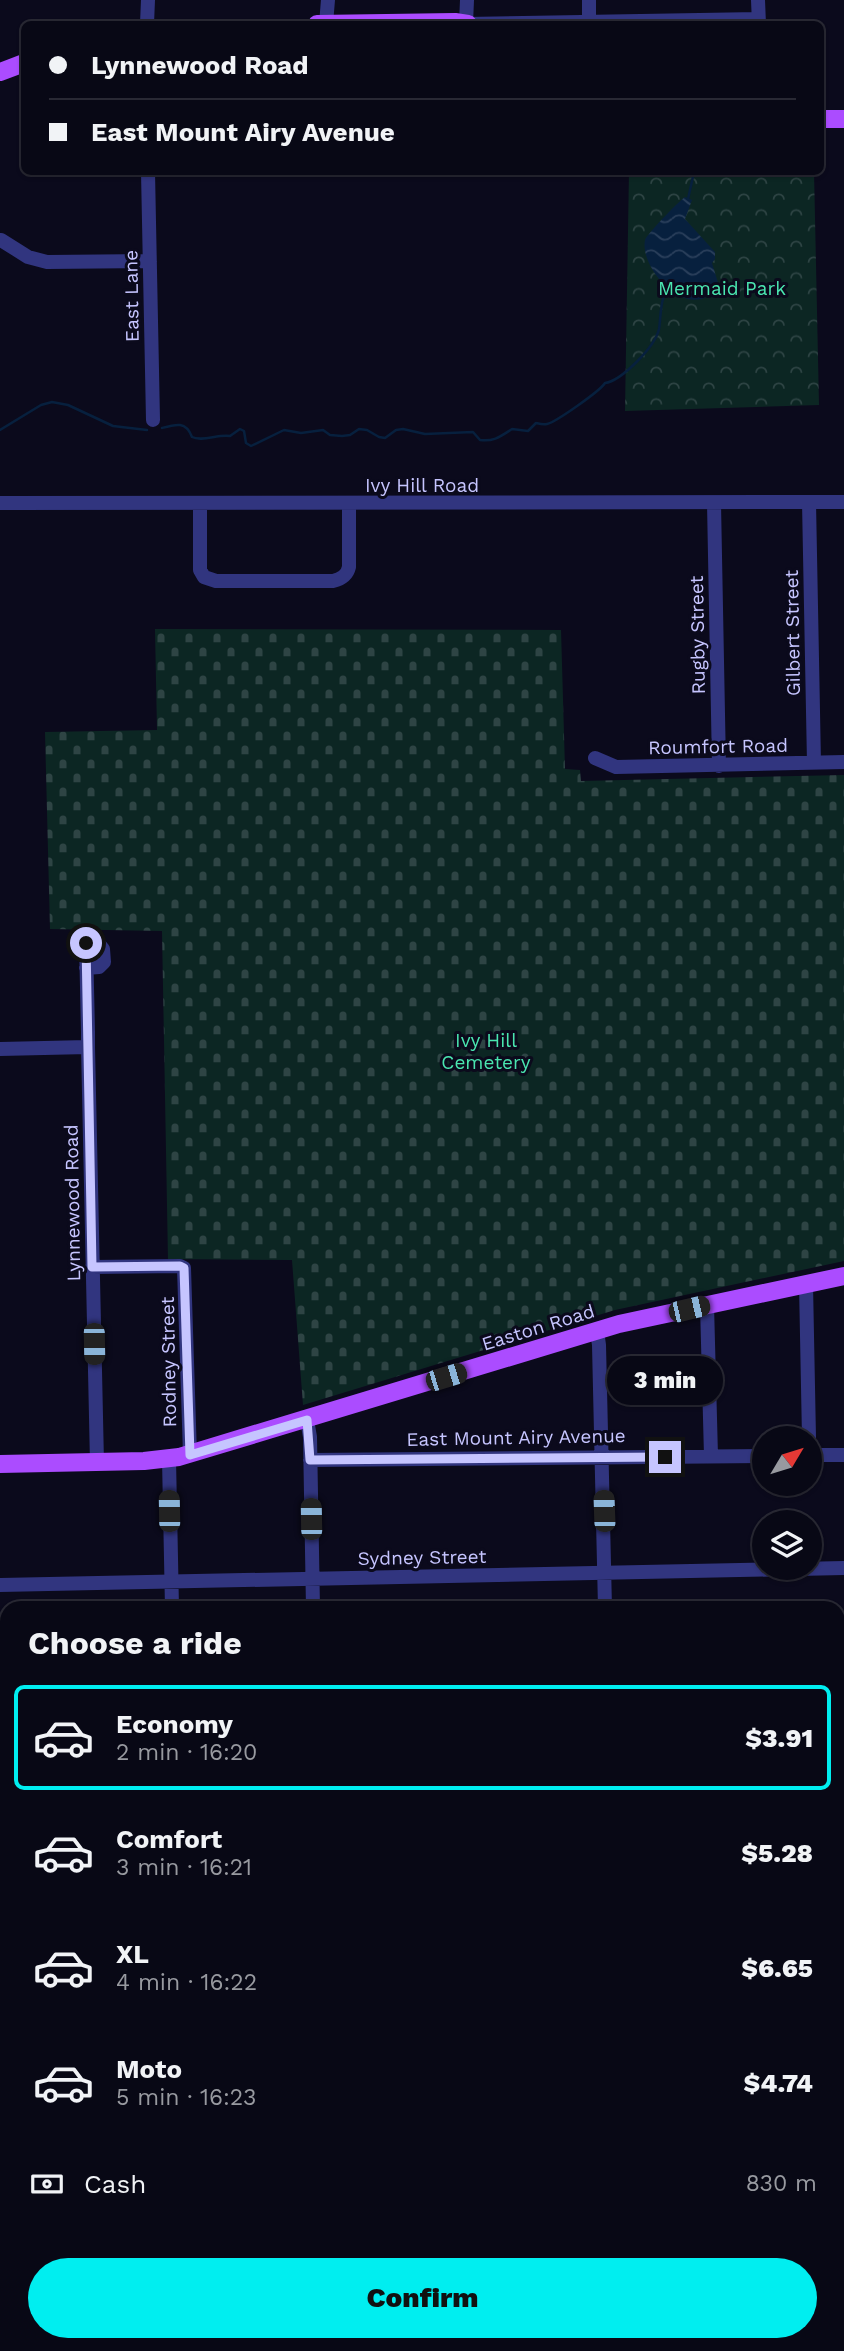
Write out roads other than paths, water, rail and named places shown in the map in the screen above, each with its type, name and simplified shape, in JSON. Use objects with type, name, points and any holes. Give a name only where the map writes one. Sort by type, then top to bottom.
[{"type":"main road","points":[[0,72],[21,63]]},
{"type":"main road","points":[[824,119],[844,119]]},
{"type":"main road","name":"Easton Road","points":[[169,1459],[190,1455],[597,1331],[844,1276]]},
{"type":"main road","points":[[0,1464],[169,1459]]},
{"type":"street","points":[[147,21],[148,0]]},
{"type":"street","points":[[326,21],[328,0]]},
{"type":"street","points":[[467,0],[467,21]]},
{"type":"street","points":[[589,0],[589,21]]},
{"type":"street","points":[[758,0],[759,21]]},
{"type":"street","name":"East Lane","points":[[148,175],[153,420]]},
{"type":"street","points":[[0,239],[28,257],[47,262],[150,261]]},
{"type":"street","name":"Gilbert Street","points":[[809,502],[814,763]]},
{"type":"street","name":"Ivy Hill Road","points":[[0,503],[349,505],[844,502]]},
{"type":"street","name":"Rugby Street","points":[[713,503],[719,766]]},
{"type":"street","points":[[200,504],[200,570],[204,577],[216,581],[341,579],[347,574],[349,567],[349,505]]},
{"type":"street","name":"Roumfort Road","points":[[595,758],[616,767],[844,762]]},
{"type":"street","name":"Lynnewood Road","points":[[86,943],[102,946],[105,958],[99,967],[86,968],[97,1463]]},
{"type":"street","points":[[0,1049],[88,1047]]},
{"type":"street","name":"Rodney Street","points":[[92,1267],[184,1268],[190,1455]]},
{"type":"street","points":[[806,1284],[809,1426]]},
{"type":"street","points":[[707,1305],[711,1456]]},
{"type":"street","points":[[597,1331],[605,1601]]},
{"type":"street","points":[[307,1420],[313,1601]]},
{"type":"street","points":[[822,1455],[844,1455]]},
{"type":"street","name":"East Mount Airy Avenue","points":[[310,1460],[752,1457]]},
{"type":"street","points":[[169,1459],[172,1601]]},
{"type":"street","name":"Sydney Street","points":[[0,1585],[844,1568]]},
{"type":"water","points":[[685,197],[692,200],[685,219],[715,252],[712,263],[719,286],[707,297],[694,300],[681,297],[669,289],[658,278],[645,252],[647,237]]},
{"type":"waterway","points":[[688,199],[693,175]]},
{"type":"waterway","points":[[162,428],[184,426],[192,437],[200,439],[230,436],[240,429],[244,431],[246,443],[251,446],[284,430],[301,433],[323,430],[330,435],[342,436],[350,435],[359,429],[385,438],[396,430],[403,429],[425,434],[473,432],[480,440],[497,438],[512,429],[528,431],[536,423],[547,424],[559,418],[636,362],[656,336],[662,301],[669,287]]},
{"type":"waterway","points":[[0,430],[41,405],[52,402],[68,405],[113,426],[147,430]]},
{"type":"park label","name":"Mermaid Park","points":[[722,288]]},
{"type":"park label","name":"Ivy Hill Cemetery","points":[[486,1051]]}]
